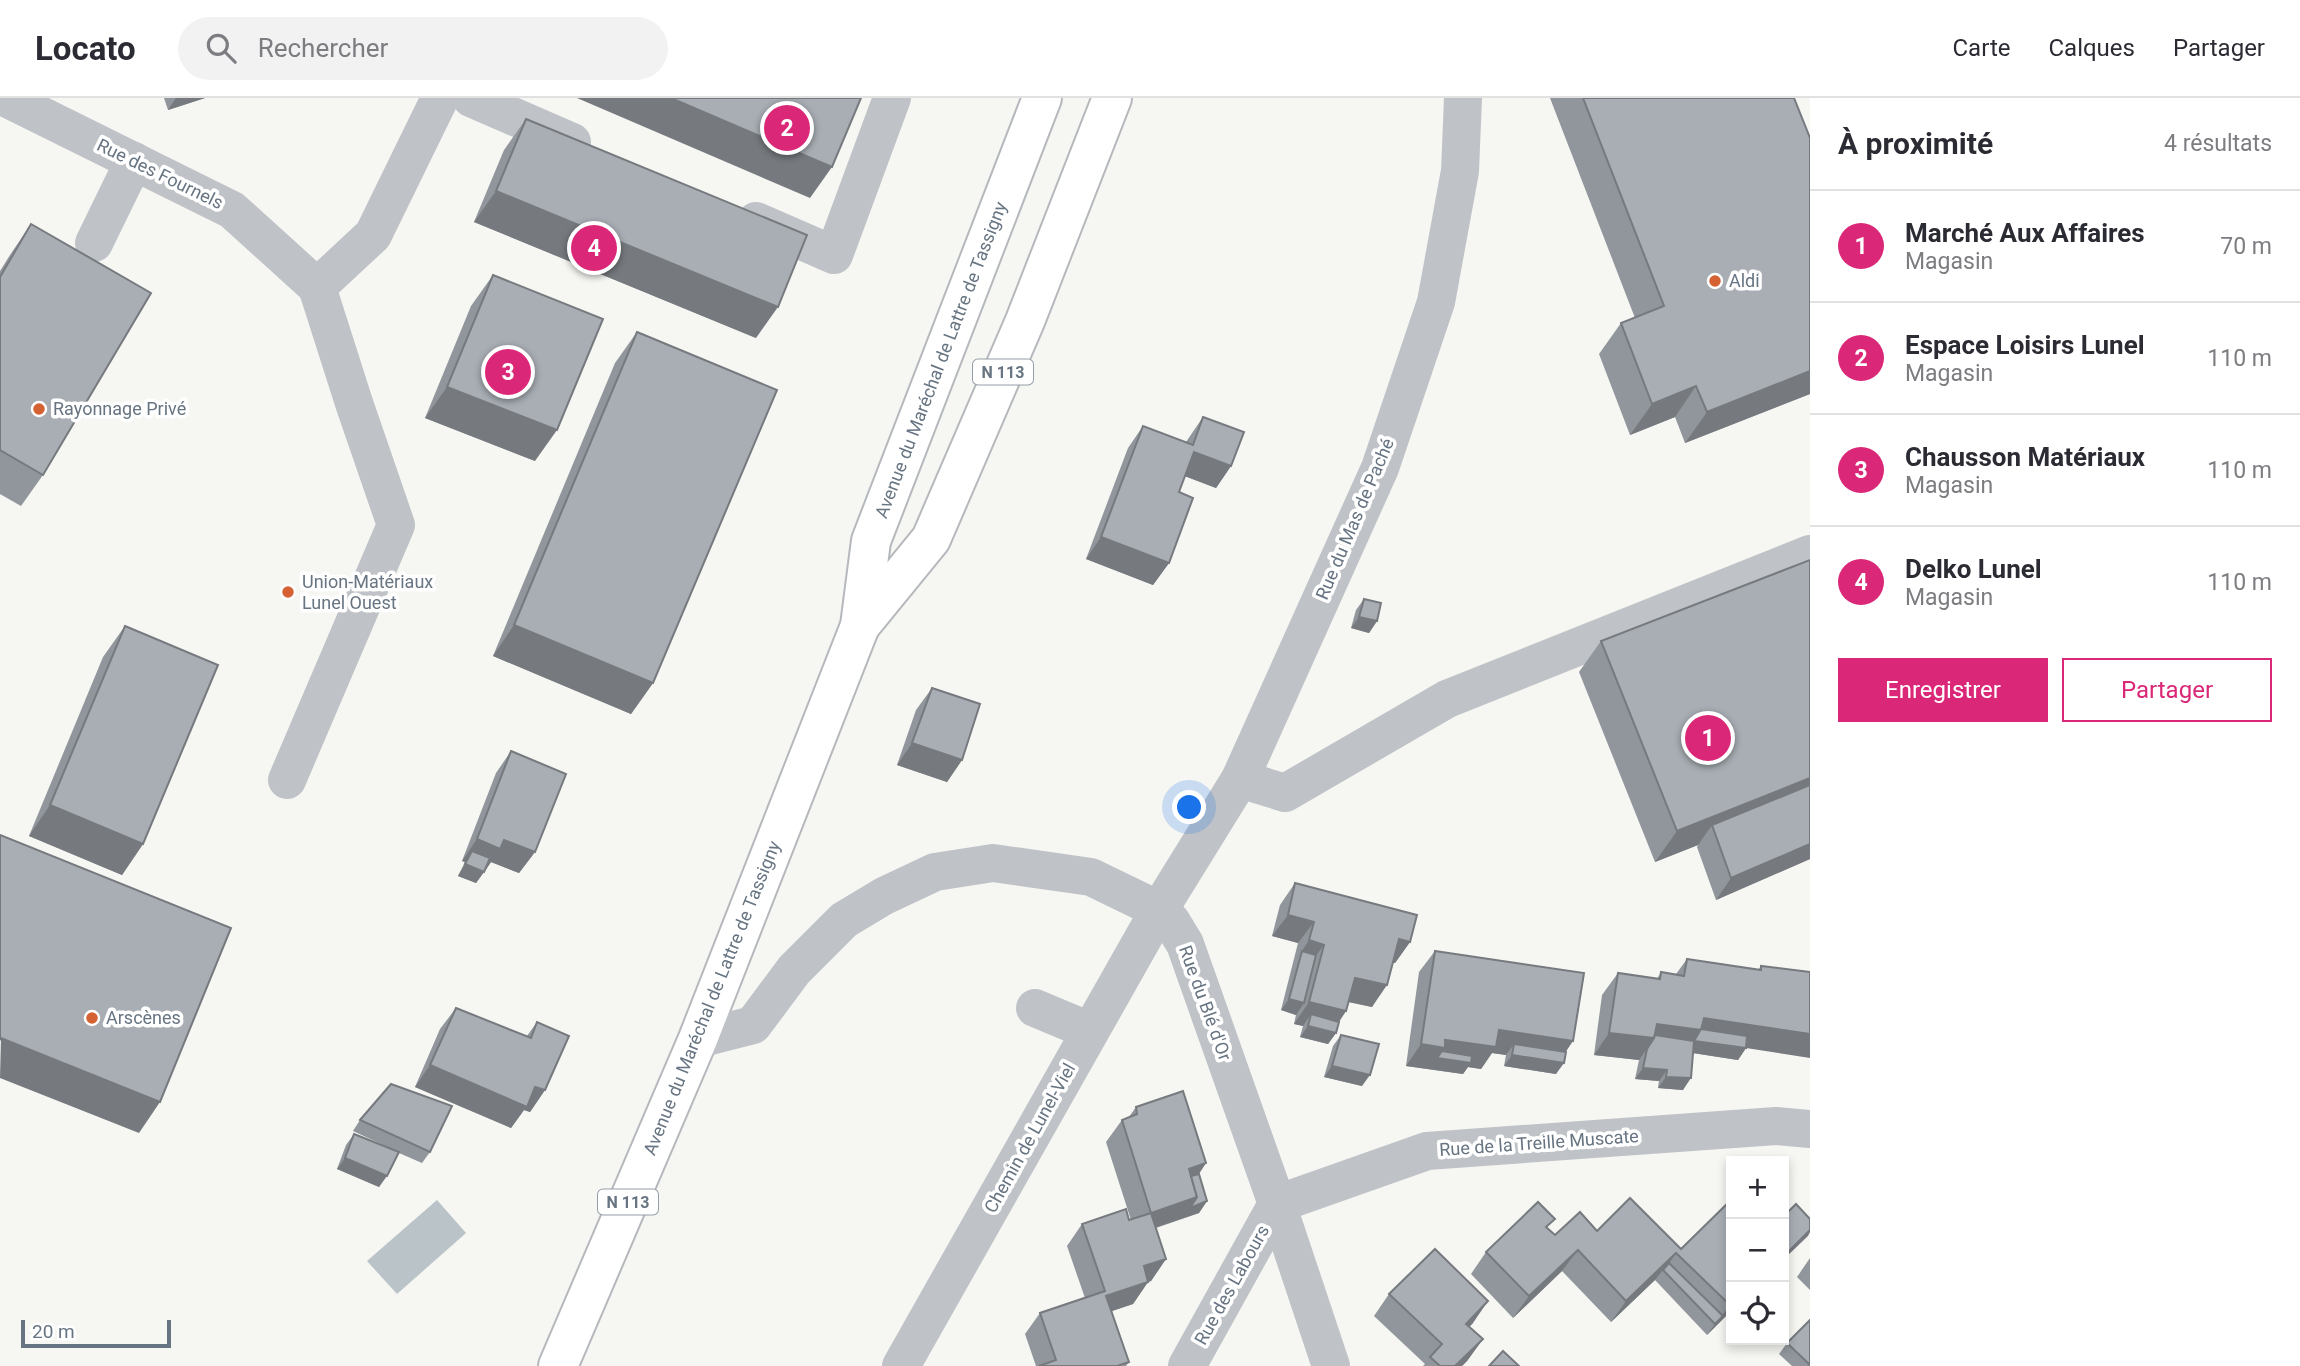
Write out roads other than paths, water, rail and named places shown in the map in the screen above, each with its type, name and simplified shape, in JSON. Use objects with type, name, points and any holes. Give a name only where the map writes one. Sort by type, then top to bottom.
[{"type":"main road","name":"Avenue du Maréchal de Lattre de Tassigny","points":[[558,1366],[698,1039],[860,626],[871,541],[1041,98]]},
{"type":"main road","name":"Avenue du Maréchal de Lattre de Tassigny","points":[[860,626],[931,540],[1025,321],[1112,98]]},
{"type":"street","name":"Rue des Fournels","points":[[6,98],[232,210],[317,287]]},
{"type":"street","points":[[287,780],[396,525],[317,287],[373,235],[439,98]]},
{"type":"street","points":[[471,98],[608,158]]},
{"type":"street","points":[[721,206],[834,255],[892,98]]},
{"type":"street","name":"Rue du Mas de Paché","points":[[1159,910],[1240,779],[1380,468],[1436,302],[1460,171],[1463,98]]},
{"type":"street","points":[[94,243],[134,161]]},
{"type":"street","points":[[1240,779],[1285,793],[1447,699],[1810,554]]},
{"type":"street","name":"Rue du Blé d'Or","points":[[698,1039],[753,1025],[794,970],[844,920],[884,896],[935,872],[993,863],[1091,877],[1159,910],[1171,921],[1185,944],[1331,1366]]},
{"type":"street","name":"Chemin de Lunel-Viel","points":[[901,1366],[1159,910]]},
{"type":"street","points":[[1035,1008],[1090,1031]]},
{"type":"street","name":"Rue de la Treille Muscate","points":[[1277,1204],[1427,1151],[1776,1126],[1810,1129]]},
{"type":"street","name":"Rue des Labours","points":[[1187,1366],[1277,1204]]},
{"type":"place","name":"Espace Loisirs Lunel","points":[[787,128]]},
{"type":"place","name":"Delko Lunel","points":[[594,248]]},
{"type":"place","name":"Aldi","points":[[1715,281]]},
{"type":"place","name":"Chausson Matériaux","points":[[508,372]]},
{"type":"place","name":"Rayonnage Privé","points":[[39,409]]},
{"type":"place","name":"Union-Matériaux Lunel Ouest","points":[[288,592]]},
{"type":"place","name":"Marché Aux Affaires","points":[[1708,738]]},
{"type":"place","name":"Arscènes","points":[[92,1018]]}]
